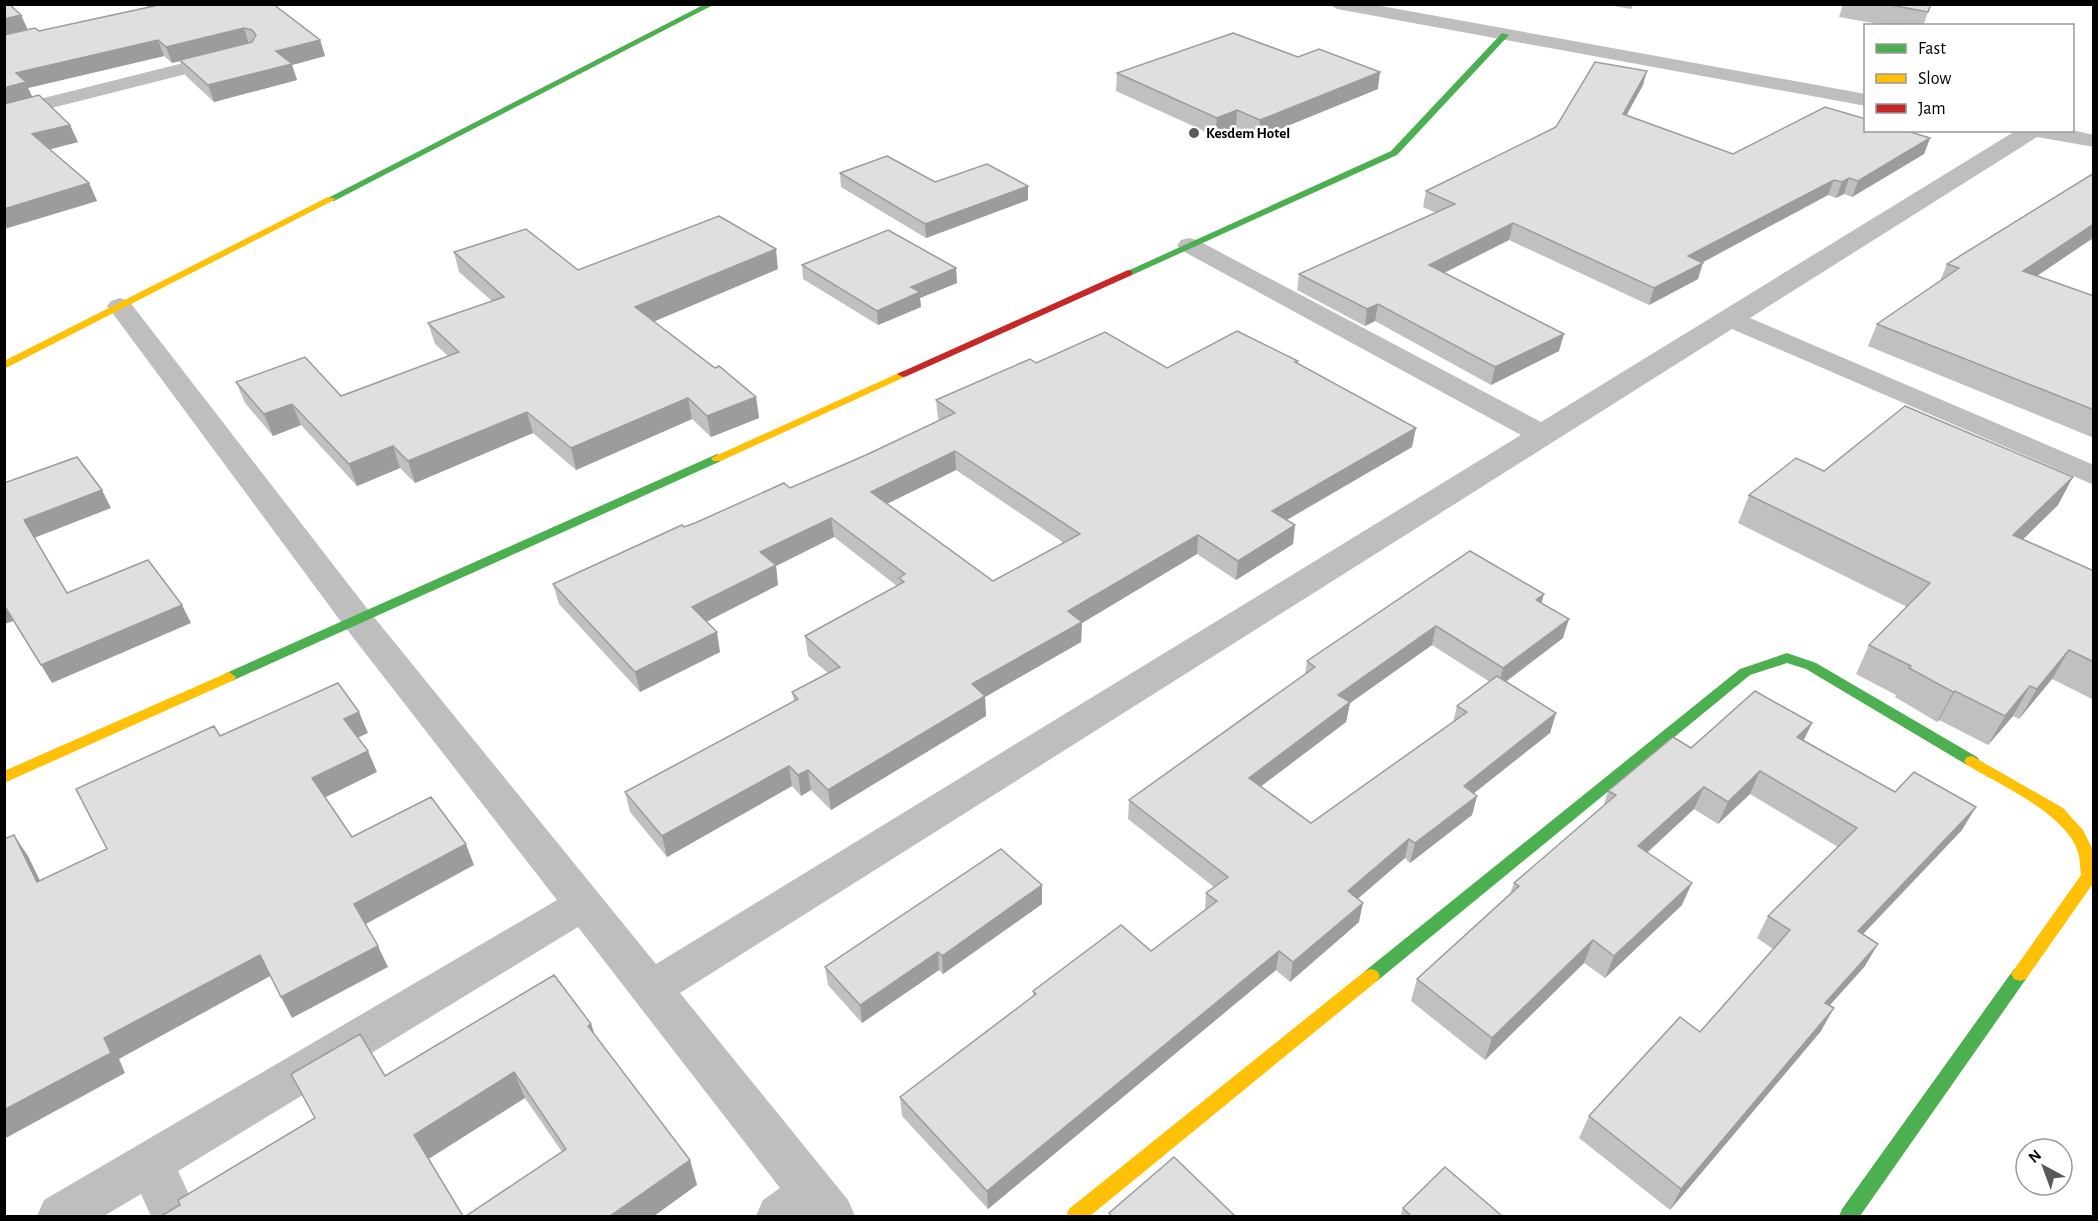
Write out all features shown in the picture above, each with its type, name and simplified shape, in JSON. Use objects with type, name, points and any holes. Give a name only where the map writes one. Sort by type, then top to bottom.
[{"type":"street","points":[[4,366],[712,4]]},
{"type":"street","points":[[1337,4],[1389,9],[1505,34],[1864,100]]},
{"type":"street","points":[[4,778],[1394,153],[1505,34]]},
{"type":"street","points":[[4,114],[250,52]]},
{"type":"street","points":[[651,989],[2032,132]]},
{"type":"street","points":[[2046,132],[2094,141]]},
{"type":"street","points":[[1189,245],[1543,435]]},
{"type":"street","points":[[120,306],[357,619],[651,989],[808,1209]]},
{"type":"street","points":[[1730,319],[2094,476]]},
{"type":"street","points":[[1076,1216],[1745,672],[1786,658],[1811,666],[2058,812],[2078,833],[2089,852],[2089,876],[1849,1216]]},
{"type":"street","points":[[61,1216],[583,904]]},
{"type":"street","points":[[150,1163],[175,1216]]},
{"type":"building","points":[[4,4],[9,4],[21,15],[4,19]]},
{"type":"building","points":[[152,4],[273,4],[320,40],[276,51],[292,64],[208,85],[180,60],[252,42],[256,35],[252,30],[244,28],[166,47],[158,40],[16,73],[26,82],[4,88],[4,35],[35,28],[39,31],[154,6]]},
{"type":"building","points":[[1885,4],[1931,4],[1928,12]]},
{"type":"building","points":[[1233,33],[1298,57],[1319,49],[1380,72],[1260,120],[1237,110],[1217,118],[1117,73]]},
{"type":"building","points":[[1595,62],[1647,71],[1623,114],[1733,154],[1825,107],[1864,118],[1864,132],[1910,132],[1930,138],[1858,181],[1849,178],[1842,182],[1834,180],[1688,256],[1703,263],[1654,288],[1513,223],[1429,265],[1564,334],[1495,367],[1378,304],[1367,309],[1299,274],[1455,204],[1426,191],[1556,127]]},
{"type":"building","points":[[39,95],[70,125],[32,134],[89,183],[4,209],[4,104]]},
{"type":"building","points":[[887,156],[935,182],[987,164],[1028,186],[925,224],[840,173]]},
{"type":"building","points":[[2094,173],[2094,224],[2023,271],[2094,296],[2094,410],[1877,324],[1959,268],[1947,264]]},
{"type":"building","points":[[719,216],[776,249],[635,307],[715,368],[719,366],[756,397],[707,416],[688,398],[571,448],[527,412],[408,461],[393,446],[349,464],[292,404],[264,414],[236,382],[305,357],[341,396],[459,352],[428,323],[504,297],[454,252],[526,229],[578,270]]},
{"type":"building","points":[[888,230],[956,268],[911,287],[920,292],[877,311],[802,265]]},
{"type":"building","points":[[1237,331],[1298,361],[1295,362],[1416,428],[1272,511],[1295,525],[1238,561],[1198,535],[1068,611],[1082,622],[972,684],[985,696],[828,790],[808,770],[798,775],[789,766],[662,836],[625,792],[798,699],[792,692],[840,667],[805,636],[904,582],[899,578],[905,574],[831,518],[760,552],[776,565],[692,607],[717,632],[635,672],[553,584],[682,525],[684,527],[695,523],[784,483],[790,488],[866,455],[955,413],[936,400],[1030,359],[1036,363],[1105,332],[1167,368]],"holes":[[[955,451],[1080,534],[993,581],[871,492]]]},
{"type":"building","points":[[1905,406],[2073,477],[2013,535],[2094,571],[2094,662],[2069,650],[2037,689],[2030,686],[2005,716],[1953,692],[1909,668],[1911,666],[1869,645],[1930,583],[1749,495],[1796,458],[1824,471]]},
{"type":"building","points":[[77,457],[102,490],[24,520],[67,593],[148,560],[182,605],[41,665],[4,605],[4,483]]},
{"type":"building","points":[[1470,551],[1544,594],[1536,600],[1569,619],[1503,668],[1436,626],[1338,695],[1350,702],[1249,778],[1311,823],[1467,712],[1457,706],[1497,676],[1556,713],[1464,786],[1477,796],[1415,843],[1409,839],[1348,891],[1363,903],[1293,962],[1279,951],[987,1191],[900,1097],[1036,994],[1033,991],[1121,925],[1151,951],[1217,901],[1206,893],[1228,877],[1129,800],[1315,667],[1307,661]]},
{"type":"building","points":[[338,683],[359,712],[344,719],[368,751],[312,778],[352,837],[431,797],[466,844],[354,904],[378,946],[281,997],[260,955],[104,1038],[111,1053],[4,1110],[4,839],[14,835],[37,882],[107,849],[76,789],[214,726],[220,736]]},
{"type":"building","points":[[1755,691],[1812,723],[1797,737],[1895,792],[1914,772],[1976,807],[1858,931],[1878,944],[1825,1003],[1834,1008],[1681,1189],[1589,1116],[1680,1017],[1700,1032],[1790,930],[1768,916],[1857,828],[1760,771],[1728,802],[1704,787],[1638,846],[1692,883],[1614,956],[1593,940],[1492,1038],[1417,979],[1519,886],[1514,883],[1616,795],[1608,791],[1673,737],[1691,748]]},
{"type":"building","points":[[1001,849],[1042,885],[942,956],[938,952],[860,1005],[825,967]]},
{"type":"building","points":[[554,975],[591,1024],[588,1026],[690,1160],[610,1216],[466,1216],[566,1149],[514,1072],[414,1135],[463,1216],[161,1216],[180,1205],[178,1200],[315,1118],[291,1074],[360,1034],[385,1076]]},
{"type":"building","points":[[1174,1157],[1235,1216],[1112,1216],[1109,1213]]},
{"type":"building","points":[[1445,1167],[1502,1216],[1411,1216],[1403,1208]]},
{"type":"traffic: fast","points":[[331,199],[712,4]]},
{"type":"traffic: fast","points":[[1128,273],[1394,153],[1505,35]]},
{"type":"traffic: fast","points":[[229,677],[717,458]]},
{"type":"traffic: fast","points":[[1371,976],[1745,672],[1787,658],[1811,666],[1972,761]]},
{"type":"traffic: fast","points":[[1849,1216],[2020,974]]},
{"type":"traffic: slow","points":[[4,366],[331,199]]},
{"type":"traffic: slow","points":[[717,458],[903,374]]},
{"type":"traffic: slow","points":[[4,778],[229,677]]},
{"type":"traffic: slow","points":[[1972,761],[2058,812],[2077,834],[2087,855],[2089,876],[2020,974]]},
{"type":"traffic: slow","points":[[1076,1216],[1371,976]]},
{"type":"traffic: jam","points":[[903,374],[1128,273]]},
{"type":"place","name":"Kesdem Hotel","points":[[1194,133]]}]
